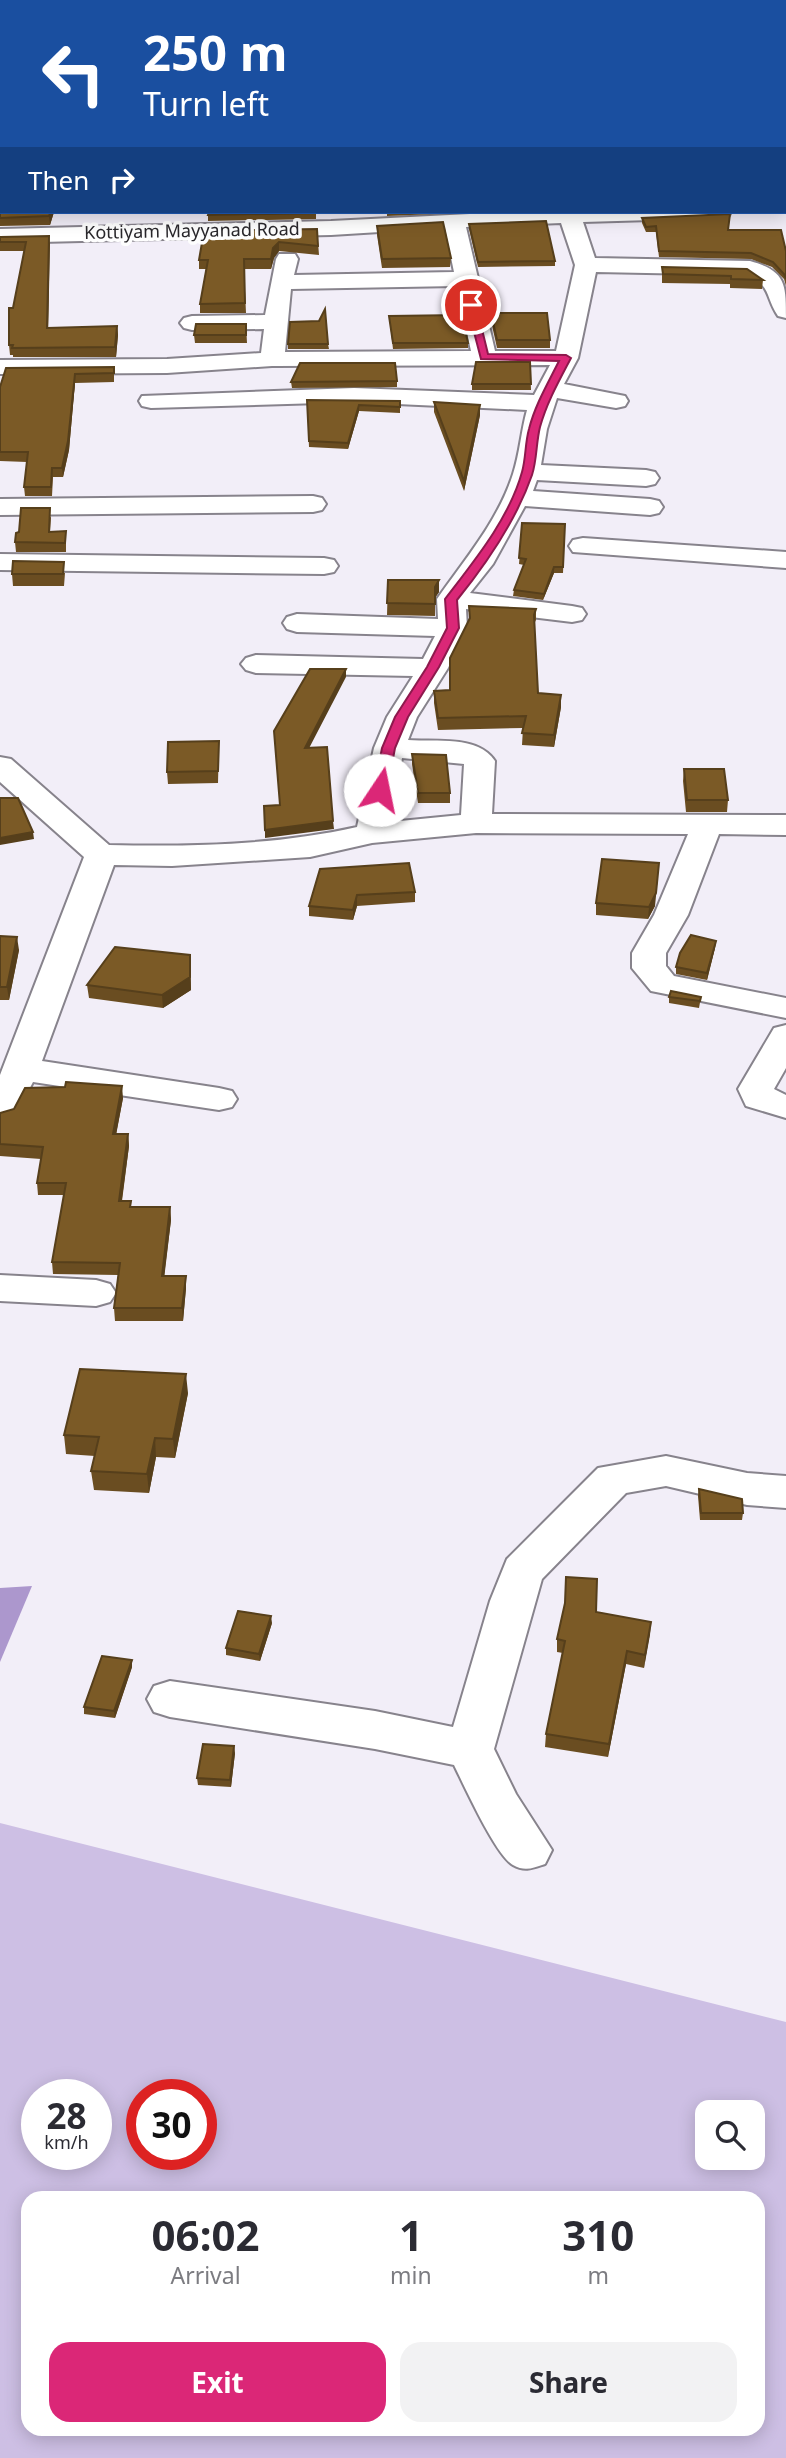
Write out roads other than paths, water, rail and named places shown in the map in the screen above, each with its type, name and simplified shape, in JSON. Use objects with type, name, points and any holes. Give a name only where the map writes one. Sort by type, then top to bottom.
[{"type":"street","name":"Kottiyam Mayyanad Road","points":[[0,236],[292,229],[330,220],[454,222],[483,216],[609,214]]},
{"type":"street","points":[[372,833],[388,748],[402,717],[453,628],[451,599],[480,564],[517,498],[530,461],[534,429],[566,358],[586,265],[570,216]]},
{"type":"street","points":[[454,222],[484,357]]},
{"type":"street","points":[[272,359],[292,229]]},
{"type":"street","points":[[586,265],[750,268],[771,277],[779,287],[786,311]]},
{"type":"street","points":[[282,282],[465,279]]},
{"type":"street","points":[[192,323],[278,321]]},
{"type":"street","points":[[0,367],[167,366],[272,359],[566,358]]},
{"type":"street","points":[[151,401],[354,395],[547,396],[616,401]]},
{"type":"street","points":[[530,461],[627,453]]},
{"type":"street","points":[[530,461],[646,478]]},
{"type":"street","points":[[517,498],[650,507]]},
{"type":"street","points":[[0,507],[313,504]]},
{"type":"street","points":[[583,546],[786,560]]},
{"type":"street","points":[[0,562],[324,566]]},
{"type":"street","points":[[451,599],[572,614]]},
{"type":"street","points":[[297,622],[453,628]]},
{"type":"street","points":[[256,664],[433,667]]},
{"type":"street","points":[[388,748],[470,752],[480,761],[476,823]]},
{"type":"street","points":[[7,781],[101,855],[172,856],[310,847],[372,833],[476,823],[786,825]]},
{"type":"street","points":[[708,823],[671,915],[649,953],[649,968],[663,984],[786,1008]]},
{"type":"street","points":[[0,1112],[17,1053],[101,855]]},
{"type":"street","points":[[786,1036],[756,1089],[759,1098],[786,1107]]},
{"type":"street","points":[[17,1053],[219,1099]]},
{"type":"street","points":[[0,1288],[96,1293]]},
{"type":"street","points":[[528,1850],[498,1807],[470,1749],[512,1601],[523,1572],[613,1479],[666,1471],[747,1489],[786,1492]]},
{"type":"street","points":[[170,1699],[375,1730],[470,1749]]}]
